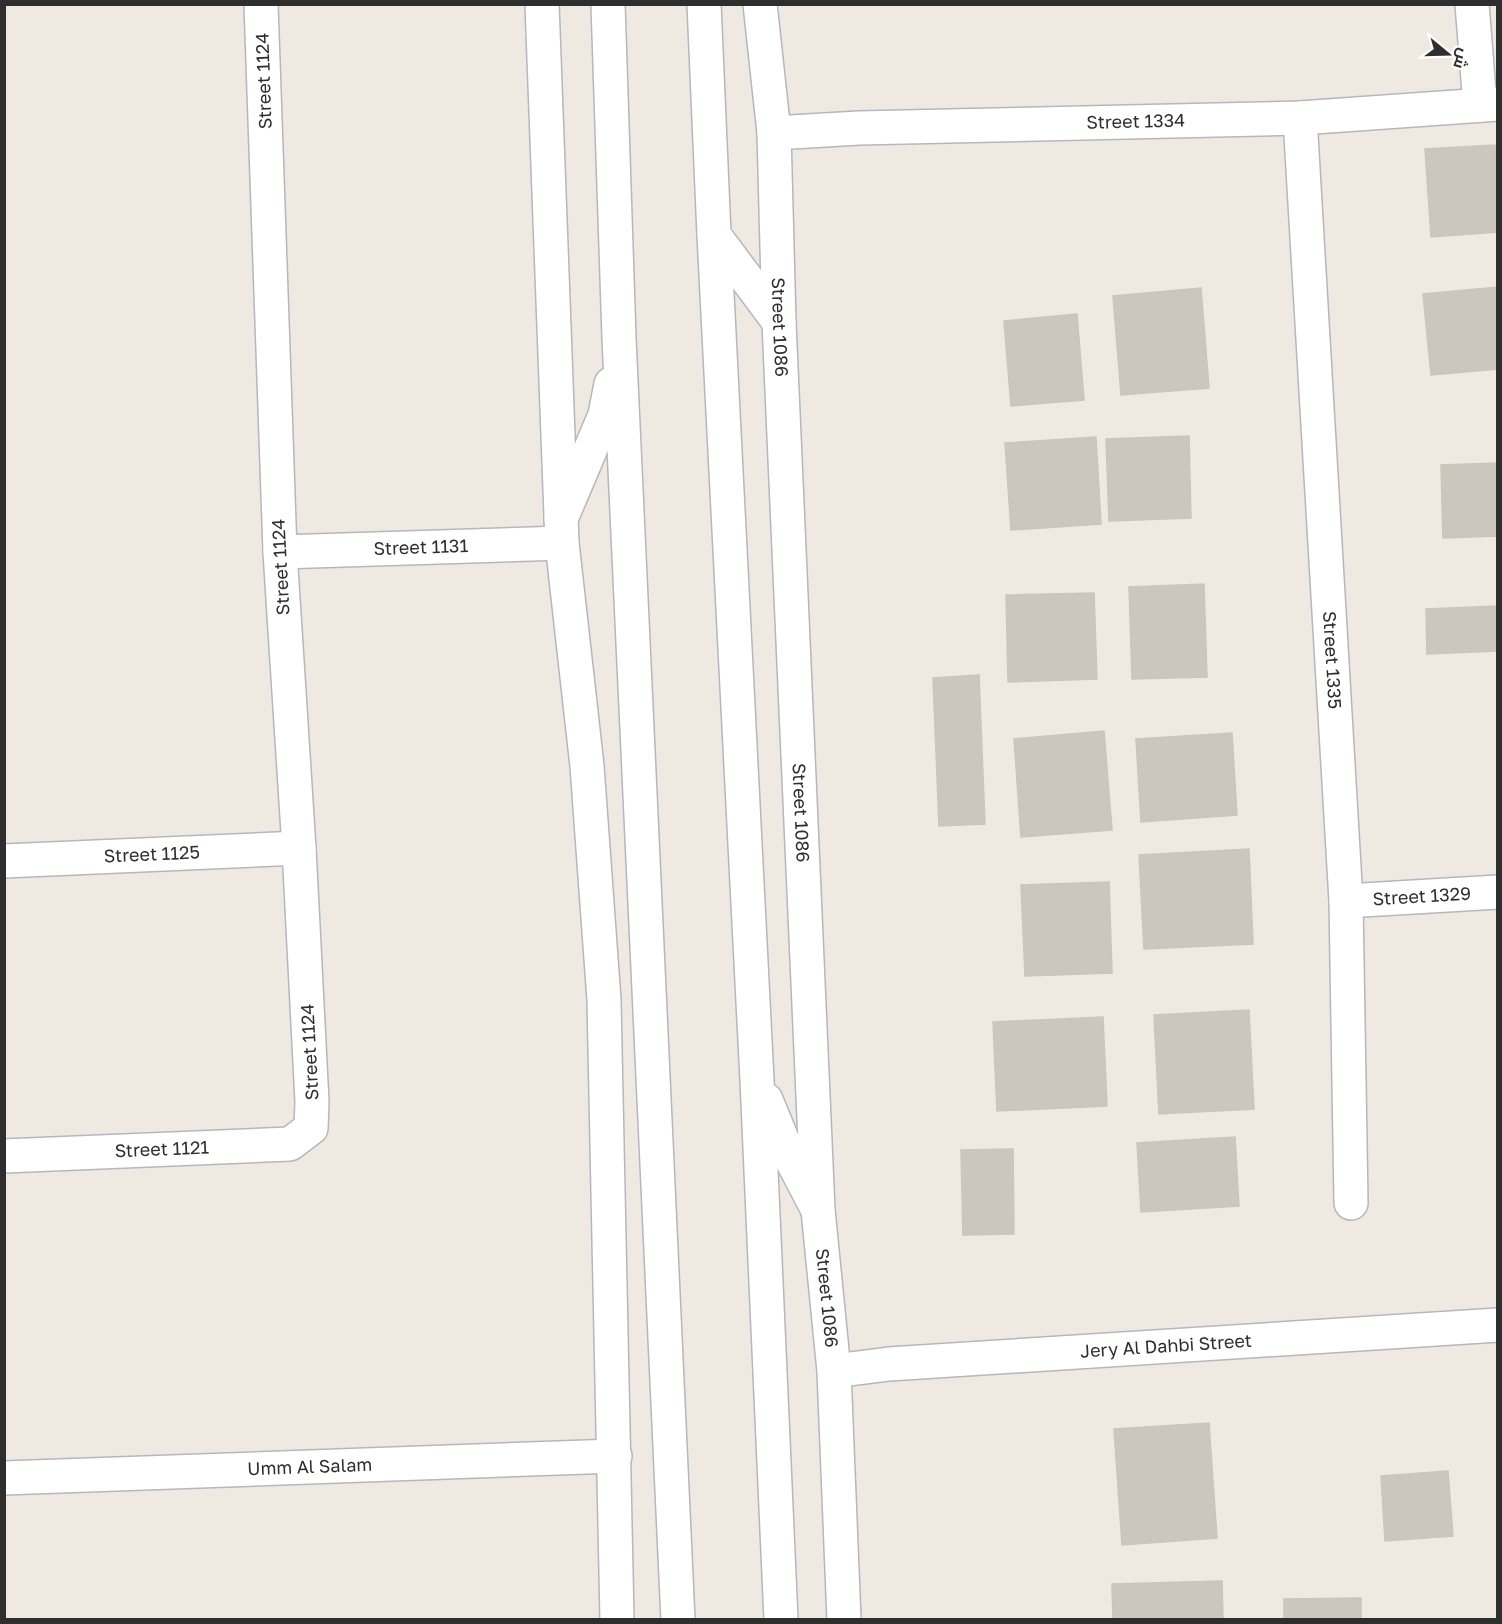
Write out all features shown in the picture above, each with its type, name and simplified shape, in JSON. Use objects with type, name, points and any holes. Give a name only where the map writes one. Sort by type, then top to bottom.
[{"type":"street","name":"Street 1124","points":[[261,4],[280,552],[300,848],[312,1102],[311,1128]]},
{"type":"street","points":[[542,4],[561,531],[587,766],[604,1000],[617,1620]]},
{"type":"street","points":[[608,4],[619,338],[678,1620]]},
{"type":"street","points":[[704,4],[781,1620]]},
{"type":"street","name":"Street 1086","points":[[760,4],[774,133],[779,322],[818,1210],[834,1371],[844,1620]]},
{"type":"street","points":[[1472,4],[1489,104]]},
{"type":"street","name":"Street 1334","points":[[774,133],[859,128],[1300,118],[1489,104]]},
{"type":"street","name":"Street 1335","points":[[1300,118],[1346,901],[1352,1203]]},
{"type":"street","points":[[714,235],[779,322]]},
{"type":"street","points":[[561,531],[605,415],[619,338]]},
{"type":"street","name":"Street 1131","points":[[280,552],[561,531]]},
{"type":"street","name":"Street 1125","points":[[4,861],[300,848]]},
{"type":"street","name":"Street 1329","points":[[1346,901],[1497,892]]},
{"type":"street","points":[[757,1080],[787,1151],[818,1210]]},
{"type":"street","name":"Street 1121","points":[[4,1156],[290,1144],[311,1128]]},
{"type":"street","name":"Jery Al Dahbi Street","points":[[834,1371],[889,1364],[1497,1325]]},
{"type":"street","name":"Umm Al Salam","points":[[4,1478],[615,1456]]},
{"type":"building","points":[[1495,145],[1498,232],[1431,237],[1425,149]]},
{"type":"building","points":[[1498,287],[1498,369],[1431,375],[1423,294]]},
{"type":"building","points":[[1201,288],[1209,388],[1121,395],[1113,296]]},
{"type":"building","points":[[1077,314],[1084,400],[1011,406],[1004,321]]},
{"type":"building","points":[[1189,436],[1191,518],[1109,521],[1106,439]]},
{"type":"building","points":[[1096,437],[1101,524],[1011,530],[1005,443]]},
{"type":"building","points":[[1498,463],[1498,536],[1443,538],[1441,465]]},
{"type":"building","points":[[1204,584],[1207,677],[1132,679],[1129,587]]},
{"type":"building","points":[[1094,593],[1097,679],[1008,682],[1006,595]]},
{"type":"building","points":[[1498,606],[1498,651],[1427,654],[1426,609]]},
{"type":"building","points":[[979,675],[985,824],[939,826],[933,678]]},
{"type":"building","points":[[1104,731],[1112,830],[1021,837],[1014,739]]},
{"type":"building","points":[[1232,733],[1237,815],[1141,822],[1136,739]]},
{"type":"building","points":[[1249,849],[1253,944],[1144,949],[1139,855]]},
{"type":"building","points":[[1109,882],[1112,973],[1025,976],[1021,885]]},
{"type":"building","points":[[1249,1010],[1254,1109],[1159,1114],[1154,1015]]},
{"type":"building","points":[[1103,1017],[1107,1106],[997,1111],[993,1022]]},
{"type":"building","points":[[1235,1137],[1239,1206],[1141,1212],[1137,1143]]},
{"type":"building","points":[[1013,1149],[1014,1234],[963,1235],[961,1150]]},
{"type":"building","points":[[1209,1423],[1217,1538],[1122,1545],[1114,1429]]},
{"type":"building","points":[[1448,1471],[1453,1536],[1385,1541],[1381,1476]]},
{"type":"building","points":[[1222,1581],[1223,1620],[1113,1620],[1112,1584]]},
{"type":"building","points":[[1361,1598],[1361,1620],[1284,1620],[1284,1599]]}]
